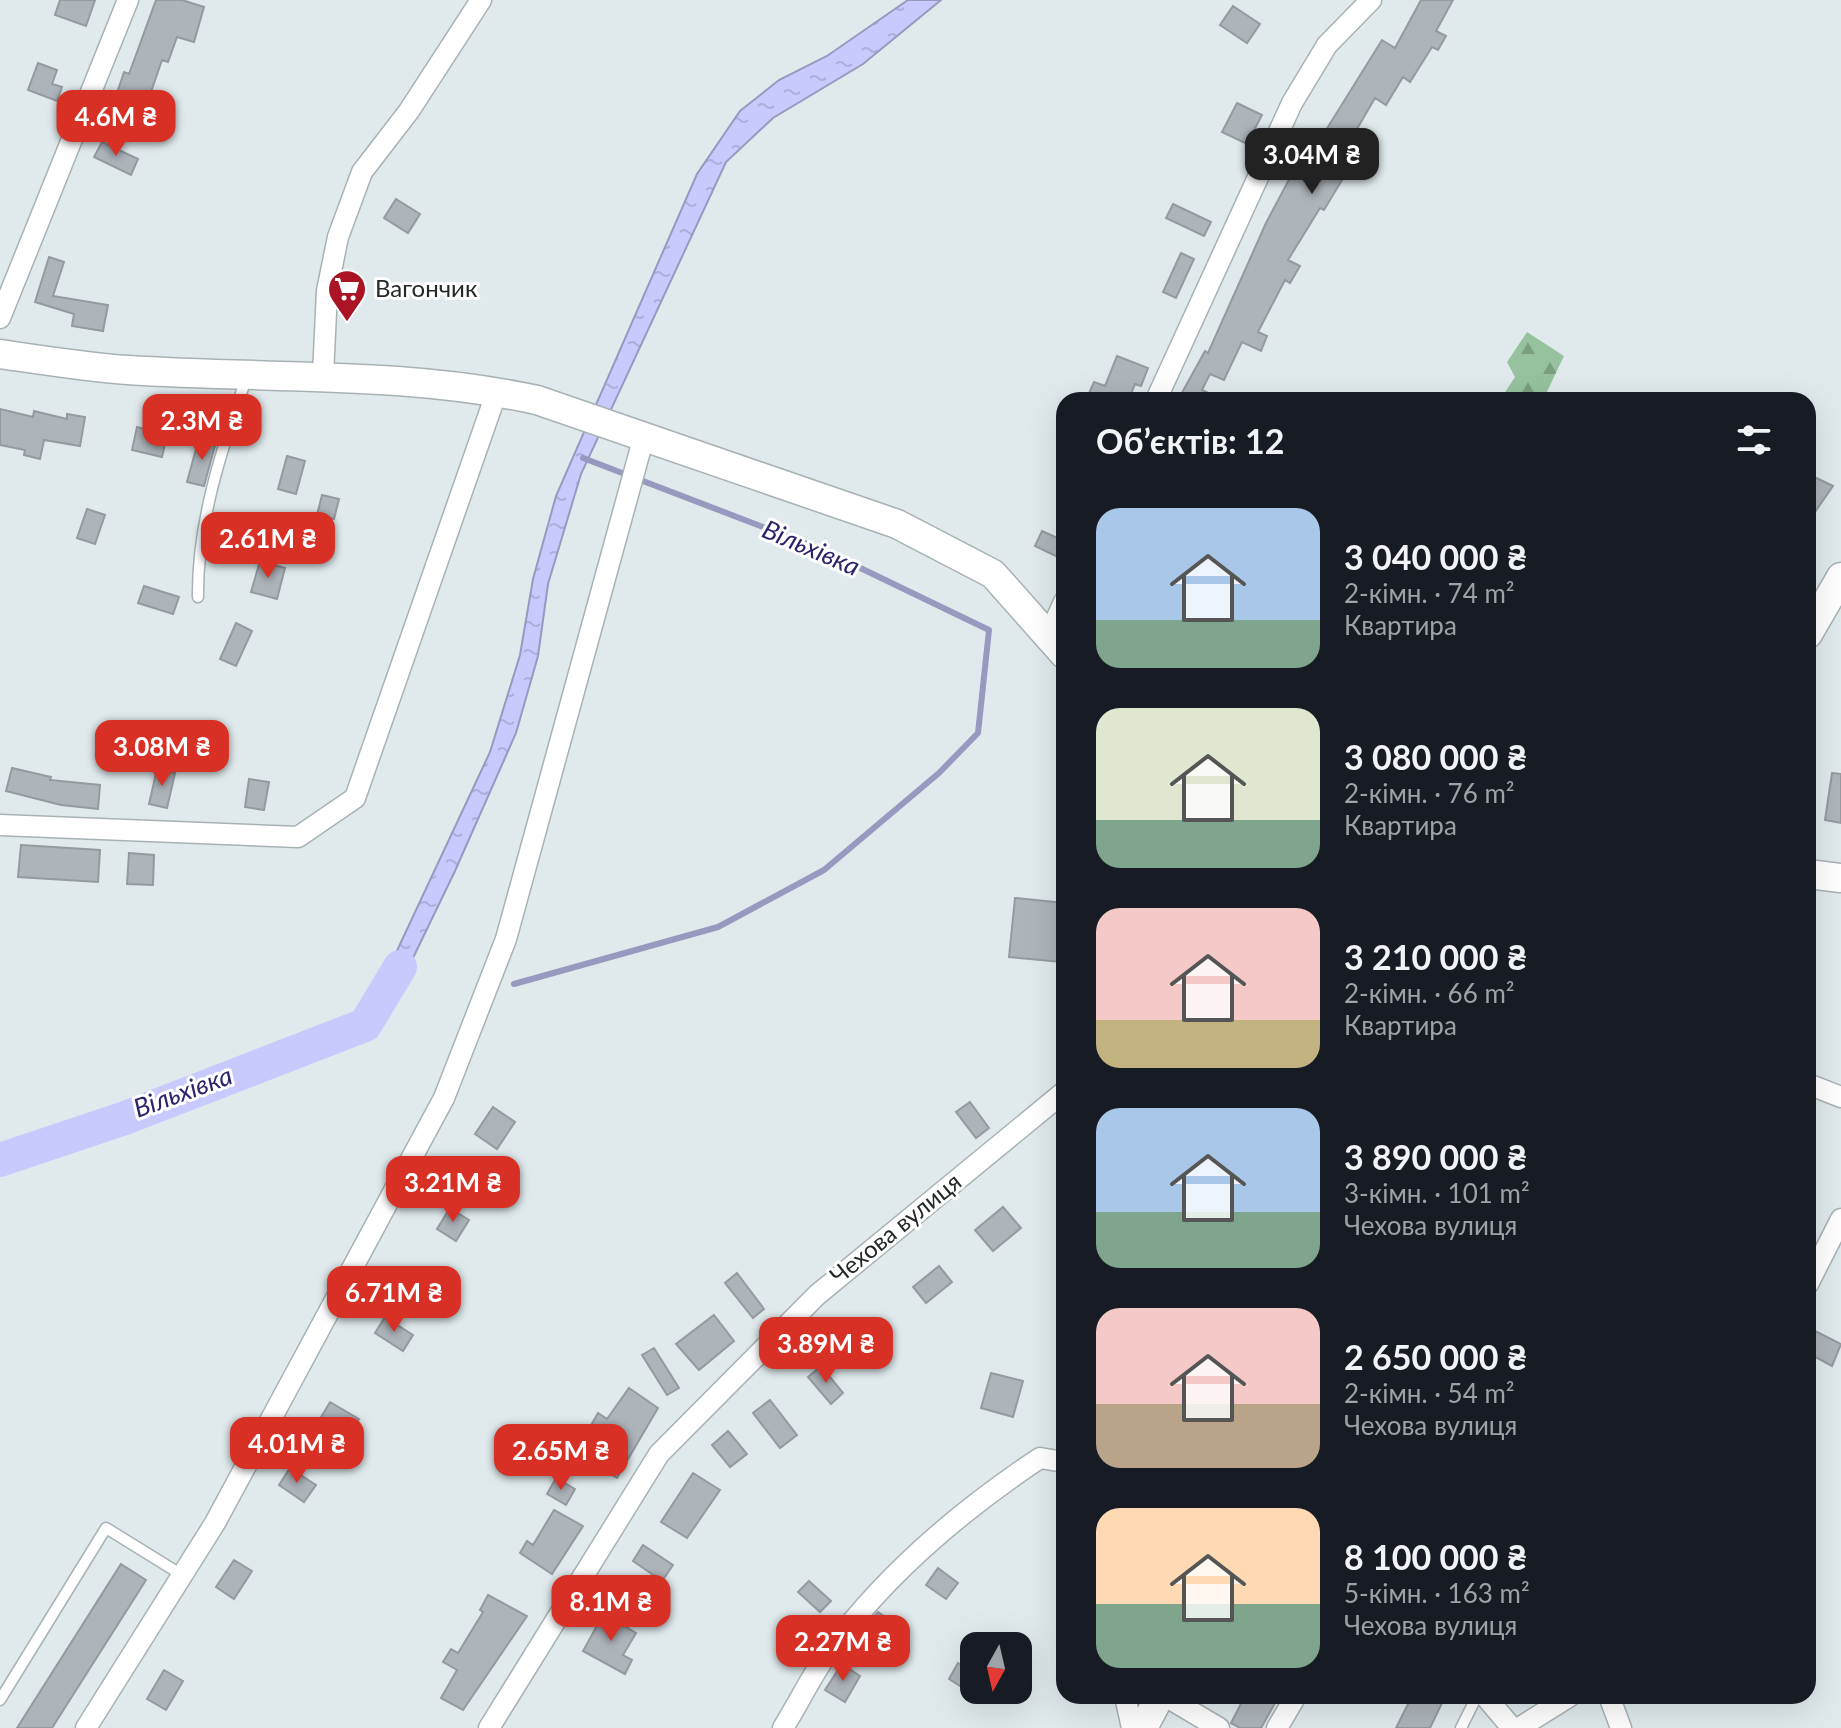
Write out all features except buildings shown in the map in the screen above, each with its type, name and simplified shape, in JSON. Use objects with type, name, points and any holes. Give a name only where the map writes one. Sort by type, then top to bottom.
[{"type":"street","points":[[0,318],[128,0]]},
{"type":"street","points":[[323,375],[327,291],[338,237],[362,172],[409,111],[481,0]]},
{"type":"street","points":[[1160,392],[1292,103],[1327,45],[1371,0]]},
{"type":"street","points":[[0,354],[127,370],[323,375],[497,391],[537,400],[897,524],[993,574],[1056,647]]},
{"type":"street","points":[[0,825],[298,837],[355,798],[497,391]]},
{"type":"street","points":[[86,1728],[215,1523],[444,1098],[506,939],[632,435]]},
{"type":"street","points":[[1816,620],[1841,577]]},
{"type":"street","points":[[1816,875],[1841,878]]},
{"type":"street","points":[[1816,1087],[1841,1097]]},
{"type":"street","name":"Чехова вулиця","points":[[489,1728],[659,1454],[817,1295],[1056,1099]]},
{"type":"street","points":[[1816,1268],[1841,1219]]},
{"type":"street","points":[[783,1728],[827,1654],[890,1580],[985,1494],[1040,1458],[1056,1461]]},
{"type":"street","points":[[1127,1704],[1132,1728]]},
{"type":"street","points":[[1143,1728],[1158,1704]]},
{"type":"street","points":[[1177,1704],[1219,1728]]},
{"type":"street","points":[[1277,1728],[1291,1704]]},
{"type":"street","points":[[1492,1704],[1512,1728]]},
{"type":"street","points":[[1519,1728],[1557,1704]]},
{"type":"street","points":[[1612,1704],[1621,1728]]},
{"type":"lane","points":[[198,597],[198,555],[229,429],[248,373]]},
{"type":"lane","points":[[0,1700],[106,1528],[182,1575]]},
{"type":"lane","points":[[1461,1728],[1473,1704]]},
{"type":"green space","points":[[1527,332],[1564,356],[1547,392],[1505,392],[1515,377],[1507,362]]},
{"type":"water","points":[[908,0],[941,0],[863,64],[773,118],[726,162],[581,474],[548,584],[538,656],[516,733],[455,871],[398,989],[382,1013],[372,1004],[490,752],[520,655],[533,579],[556,496],[697,174],[740,111],[779,80],[827,56]]},
{"type":"waterway","name":"Вільхівка","points":[[514,984],[718,927],[824,870],[939,773],[978,733],[989,630],[823,550],[583,458]]},
{"type":"waterway","name":"Вільхівка","points":[[0,1160],[125,1118],[365,1025],[400,967]]},
{"type":"place","name":"Вагончик","points":[[347,323]]}]
